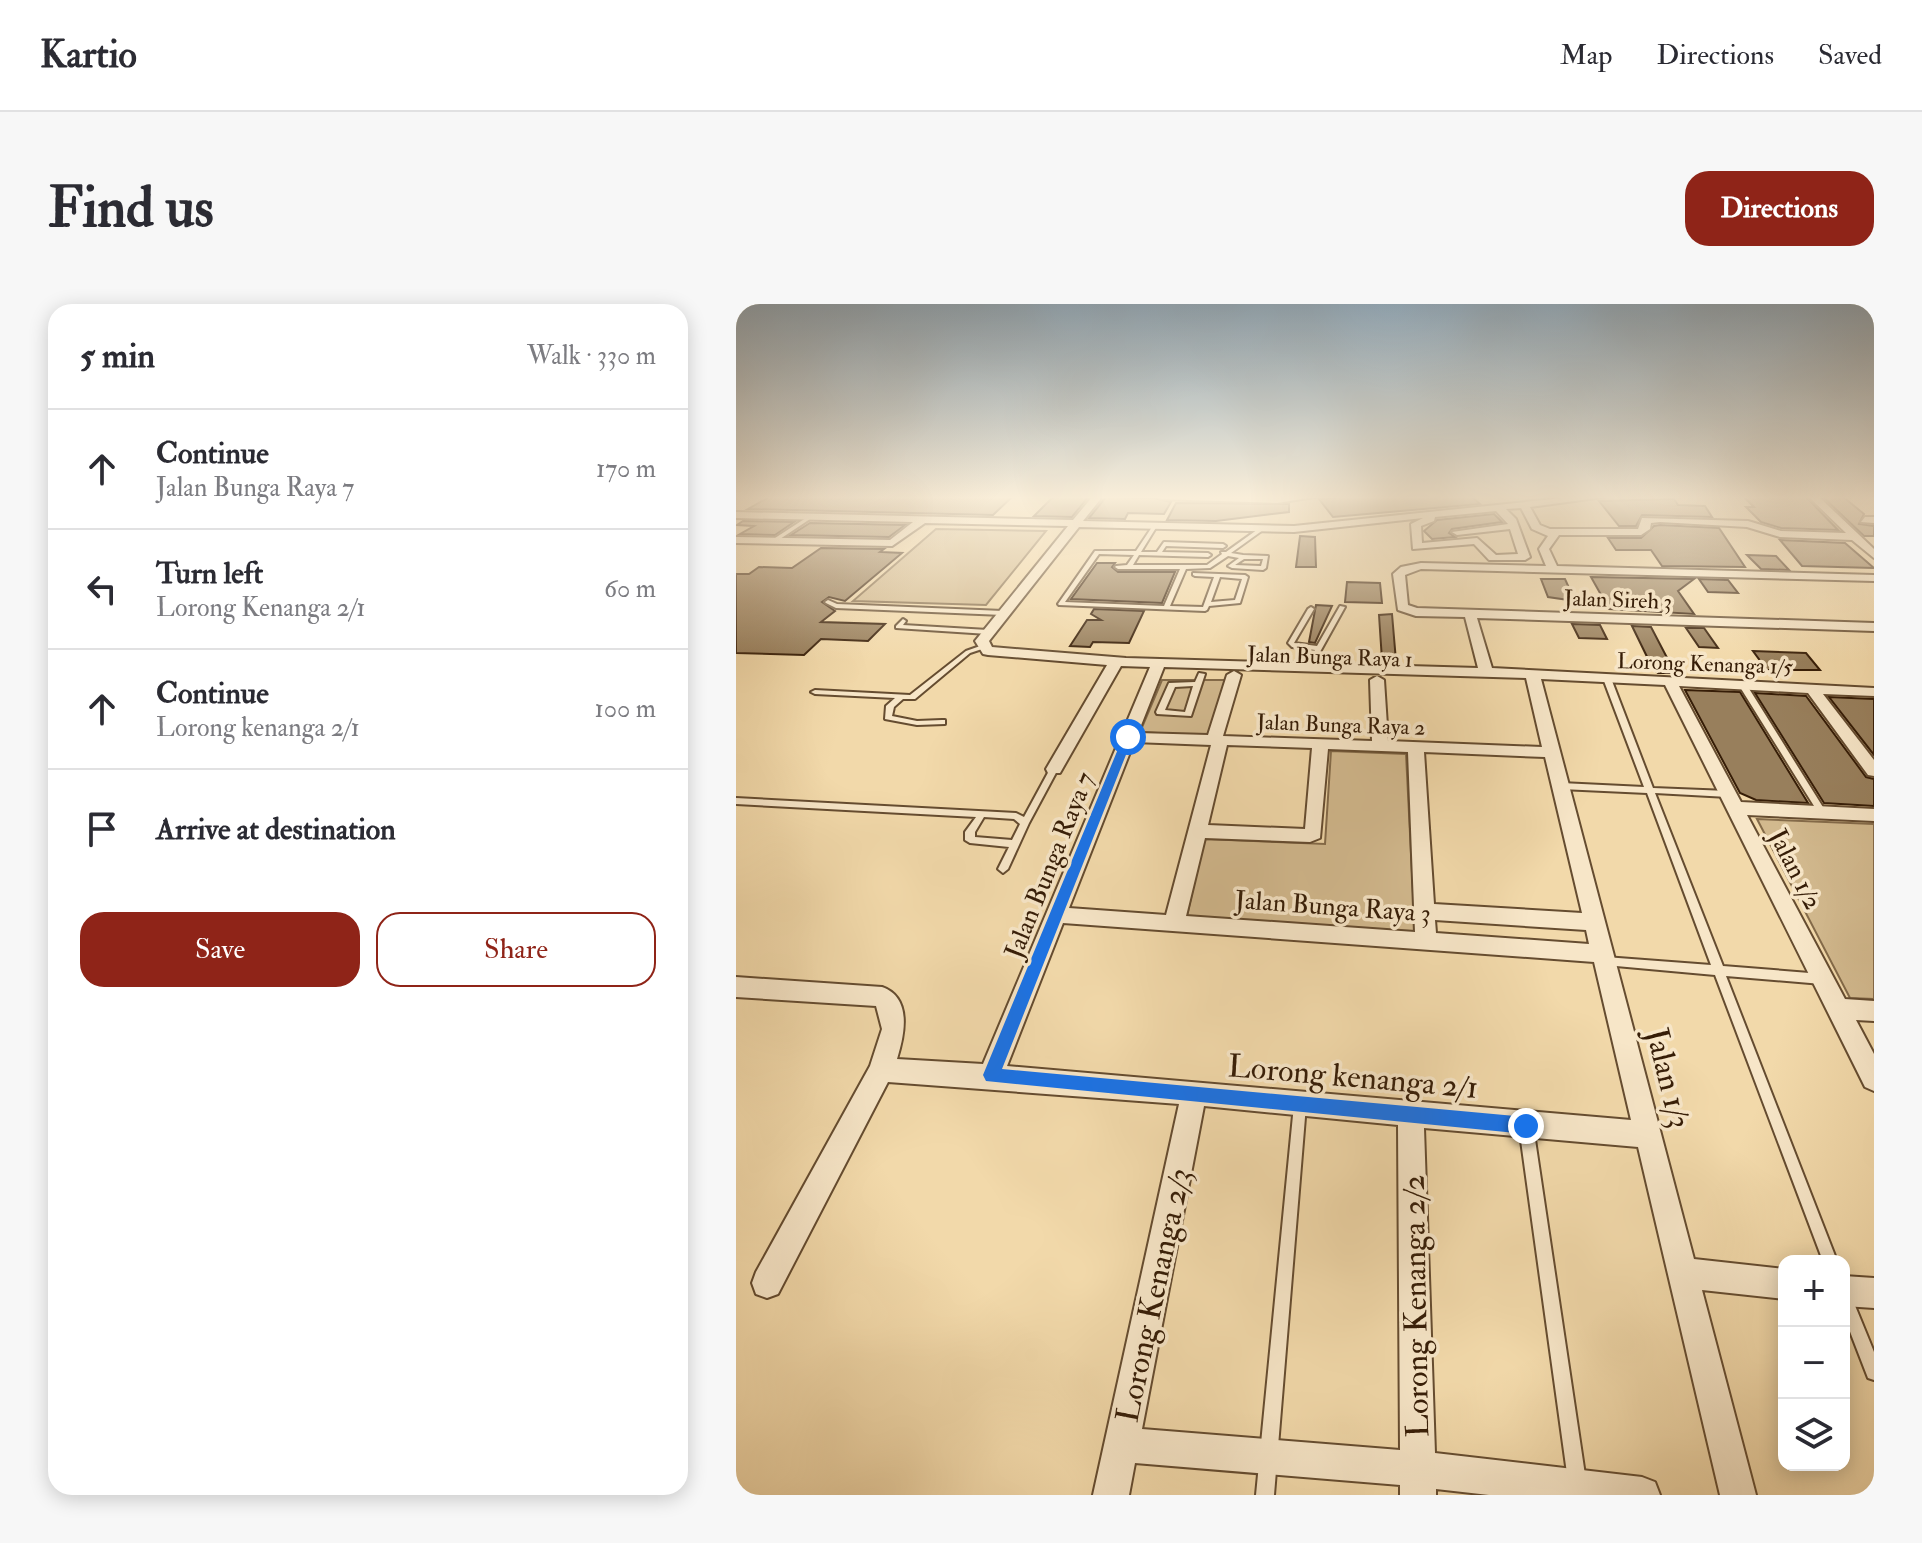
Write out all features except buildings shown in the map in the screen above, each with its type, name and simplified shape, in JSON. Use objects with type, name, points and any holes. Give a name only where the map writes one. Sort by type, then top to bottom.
[{"type":"street","points":[[1053,552],[988,632],[982,641],[983,647],[998,654],[1121,661],[1156,667],[1486,672],[1535,681]]},
{"type":"street","points":[[1487,552],[1493,558],[1520,559],[1525,557],[1524,552]]},
{"type":"street","points":[[1545,552],[1553,570],[1874,578]]},
{"type":"street","name":"Jalan Sireh 3","points":[[1553,570],[1405,569],[1399,574],[1402,607],[1407,611],[1470,614],[1874,627]]},
{"type":"street","points":[[1470,614],[1486,672]]},
{"type":"street","points":[[1054,769],[1121,661]]},
{"type":"street","name":"Jalan Bunga Raya 1","points":[[1156,667],[1199,679],[1234,675],[1535,681]]},
{"type":"street","name":"Jalan Bunga Raya 7","points":[[991,1075],[1156,667]]},
{"type":"street","points":[[1174,923],[1234,675]]},
{"type":"street","points":[[1377,680],[1380,747]]},
{"type":"street","name":"Lorong Kenanga 1/5","points":[[1535,681],[1874,692]]},
{"type":"street","name":"Jalan 1/3","points":[[1535,681],[1738,1495]]},
{"type":"street","name":"Jalan 1/2","points":[[1671,684],[1874,1079]]},
{"type":"street","points":[[1812,689],[1874,771]]},
{"type":"street","name":"Jalan Bunga Raya 2","points":[[1128,737],[1553,752]]},
{"type":"street","points":[[1195,831],[1310,836],[1314,833],[1320,745]]},
{"type":"street","points":[[1416,749],[1426,941]]},
{"type":"street","points":[[1731,801],[1874,815]]},
{"type":"street","points":[[1425,911],[1595,922]]},
{"type":"street","name":"Jalan Bunga Raya 3","points":[[1058,915],[1426,941],[1604,958]]},
{"type":"street","points":[[736,987],[882,997],[891,1010],[894,1029],[881,1070],[767,1283]]},
{"type":"street","points":[[1838,1008],[1874,1011]]},
{"type":"street","name":"Lorong kenanga 2/1","points":[[881,1070],[991,1075],[1411,1117],[1649,1135]]},
{"type":"street","name":"Lorong Kenanga 2/3","points":[[1111,1495],[1194,1094]]},
{"type":"street","name":"Lorong Kenanga 2/2","points":[[1411,1117],[1418,1482]]},
{"type":"street","points":[[1683,1273],[1778,1283]]},
{"type":"street","points":[[1850,1294],[1874,1293]]},
{"type":"street","points":[[1120,1445],[1269,1457],[1418,1482],[1642,1495]]},
{"type":"lane","points":[[1215,575],[1205,609],[1061,604],[1091,566],[1097,552],[1228,553],[1243,557],[1266,557],[1263,568],[1231,566],[1243,557]]},
{"type":"lane","points":[[1150,553],[1145,562],[1195,564],[1215,552]]},
{"type":"lane","points":[[1129,567],[1138,553]]},
{"type":"lane","points":[[1182,571],[1208,567],[1228,553]]},
{"type":"lane","points":[[1118,567],[1245,577],[1238,602],[1207,604]]},
{"type":"lane","points":[[1208,567],[1215,575]]},
{"type":"lane","points":[[1166,608],[1182,571]]},
{"type":"lane","points":[[828,602],[836,606],[1003,613]]},
{"type":"lane","points":[[1308,668],[1316,648],[1342,607]]},
{"type":"lane","points":[[1311,609],[1291,643],[1316,648]]},
{"type":"lane","points":[[903,621],[898,627],[988,632]]},
{"type":"lane","points":[[815,692],[912,697],[968,652],[983,647]]},
{"type":"lane","points":[[1199,679],[1188,714],[1160,712],[1172,685],[1199,679]]},
{"type":"lane","points":[[1608,681],[1828,1255]]},
{"type":"lane","points":[[1744,687],[1822,812]]},
{"type":"lane","points":[[901,697],[890,706],[888,717],[917,723],[942,722]]},
{"type":"lane","points":[[1003,869],[1054,769]]},
{"type":"lane","points":[[1561,786],[1649,790],[1731,801]]},
{"type":"lane","points":[[736,801],[1016,816],[1025,823]]},
{"type":"lane","points":[[982,814],[970,832],[970,840],[1015,844]]},
{"type":"lane","points":[[1604,958],[1718,972],[1823,979]]},
{"type":"lane","points":[[1265,1495],[1300,1105]]},
{"type":"lane","points":[[1526,1126],[1578,1491]]},
{"type":"lane","points":[[1850,1310],[1874,1372]]},
{"type":"shaded area","points":[[910,552],[1029,552],[986,605],[853,601]]},
{"type":"shaded area","points":[[1162,680],[1225,680],[1209,736],[1140,732]]},
{"type":"shaded area","points":[[1331,751],[1406,754],[1415,933],[1187,916],[1204,839],[1325,844]]},
{"type":"shaded area","points":[[1757,819],[1874,824],[1874,999],[1850,998]]},
{"type":"route","points":[[1128,737],[991,1075],[1526,1126]]}]
